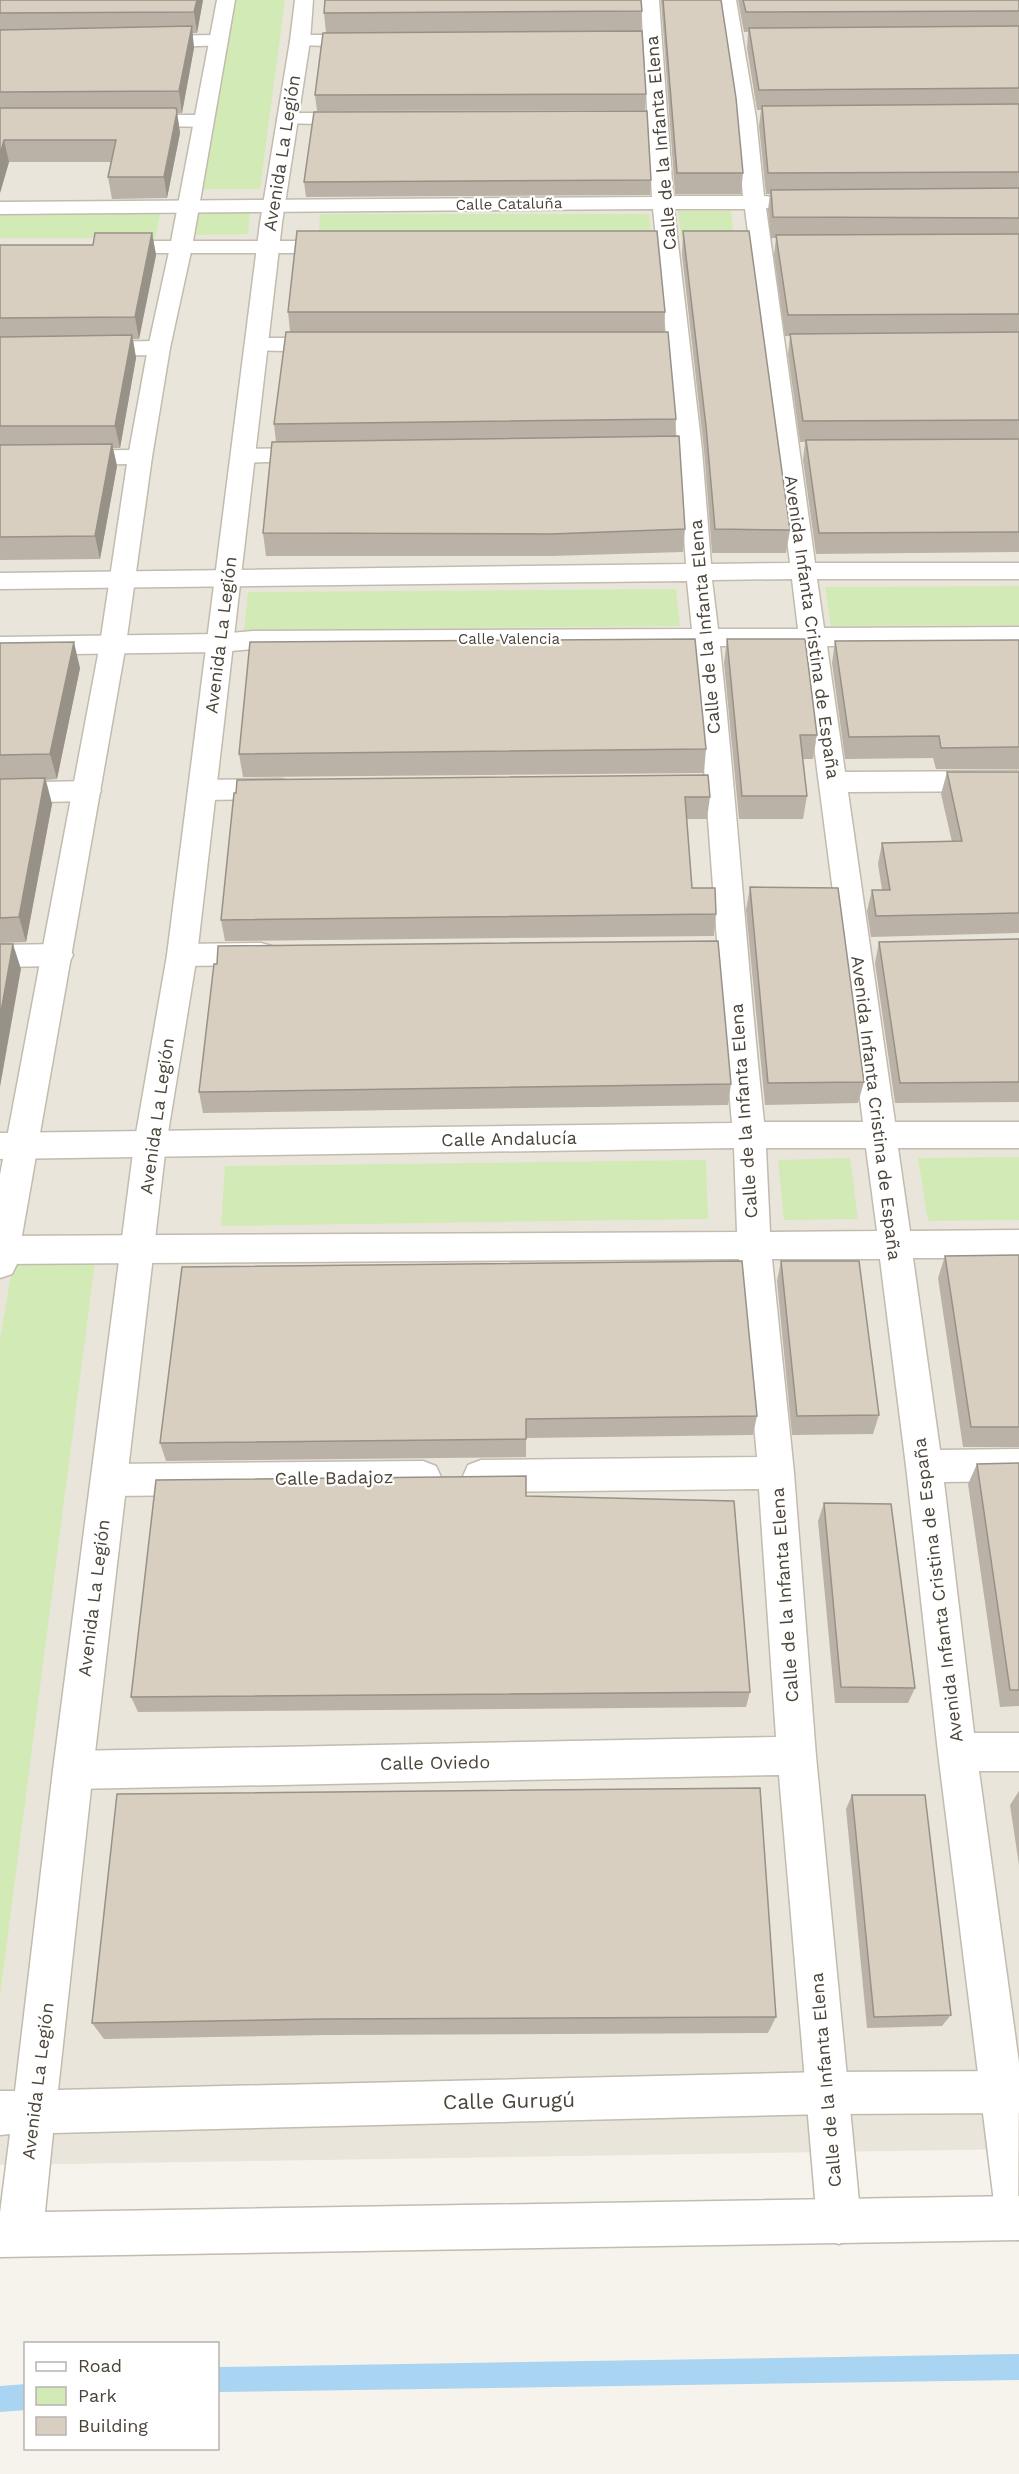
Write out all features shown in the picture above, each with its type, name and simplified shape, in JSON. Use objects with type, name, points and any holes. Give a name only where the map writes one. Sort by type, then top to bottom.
[{"type":"street","points":[[226,0],[181,247],[159,348],[140,457],[113,644],[58,955],[11,1146],[1,1254],[139,1249],[1019,1244]]},
{"type":"street","name":"Avenida La Legión","points":[[10,2234],[17,2113],[73,1770],[150,1145],[182,955],[273,206],[300,42],[304,0]]},
{"type":"street","name":"Calle de la Infanta Elena","points":[[650,0],[641,40],[647,118],[669,247],[666,345],[678,450],[699,573],[706,639],[709,785],[719,949],[749,1135],[754,1246],[776,1473],[797,1756],[839,2222]]},
{"type":"street","name":"Avenida Infanta Cristina de España","points":[[727,0],[741,40],[758,118],[754,202],[758,245],[784,345],[800,451],[804,572],[833,782],[867,950],[881,1137],[924,1466],[957,1752],[1010,2092],[1018,2218]]},
{"type":"street","points":[[126,42],[218,41]]},
{"type":"street","points":[[300,42],[382,41]]},
{"type":"street","points":[[287,119],[380,119]]},
{"type":"street","points":[[119,121],[203,121]]},
{"type":"street","name":"Calle Cataluña","points":[[0,208],[795,201]]},
{"type":"street","points":[[92,247],[365,247]]},
{"type":"street","points":[[256,345],[350,345]]},
{"type":"street","points":[[0,350],[159,348]]},
{"type":"street","points":[[243,456],[337,455]]},
{"type":"street","points":[[0,458],[140,457]]},
{"type":"street","points":[[0,581],[804,572],[1019,572]]},
{"type":"street","name":"Calle Valencia","points":[[0,646],[219,643],[253,640],[1019,636]]},
{"type":"street","points":[[833,782],[1019,781]]},
{"type":"street","points":[[202,790],[308,789]]},
{"type":"street","points":[[0,793],[87,791]]},
{"type":"street","points":[[182,955],[289,954]]},
{"type":"street","points":[[0,956],[58,955]]},
{"type":"street","name":"Calle Andalucía","points":[[11,1146],[749,1135],[881,1137],[1019,1135]]},
{"type":"street","points":[[924,1466],[1019,1466]]},
{"type":"street","name":"Calle Badajoz","points":[[109,1480],[776,1473]]},
{"type":"street","points":[[957,1752],[1019,1752]]},
{"type":"street","name":"Calle Oviedo","points":[[73,1770],[797,1756]]},
{"type":"street","name":"Calle Gurugú","points":[[17,2113],[827,2093],[1010,2092]]},
{"type":"street","points":[[10,2234],[1018,2218]]},
{"type":"shaded area","points":[[0,0],[1019,0],[1019,2149],[0,2165]]},
{"type":"green space","points":[[232,0],[285,0],[260,189],[196,189]]},
{"type":"green space","points":[[0,210],[161,210],[155,238],[0,238]]},
{"type":"green space","points":[[678,211],[731,211],[734,239],[681,238]]},
{"type":"green space","points":[[197,213],[250,213],[248,234],[194,235]]},
{"type":"green space","points":[[320,214],[649,214],[652,240],[318,242]]},
{"type":"green space","points":[[1019,586],[1019,625],[831,626],[825,587]]},
{"type":"green space","points":[[676,589],[680,626],[244,630],[248,592]]},
{"type":"green space","points":[[1019,1157],[1019,1220],[928,1221],[918,1158]]},
{"type":"green space","points":[[850,1158],[858,1219],[784,1220],[778,1160]]},
{"type":"green space","points":[[706,1160],[708,1219],[221,1226],[225,1166]]},
{"type":"green space","points":[[95,1262],[0,1996],[0,1340],[13,1263]]},
{"type":"building","points":[[0,0],[197,0],[194,12],[0,13]]},
{"type":"building","points":[[325,0],[641,0],[642,11],[324,13]]},
{"type":"building","points":[[663,0],[721,0],[736,98],[743,173],[677,173]]},
{"type":"building","points":[[743,0],[1019,0],[1019,11],[746,12]]},
{"type":"building","points":[[192,26],[179,91],[0,92],[0,30]]},
{"type":"building","points":[[1019,26],[1019,88],[759,90],[749,28]]},
{"type":"building","points":[[642,31],[646,94],[315,95],[323,33]]},
{"type":"building","points":[[1019,104],[1019,172],[768,173],[762,106]]},
{"type":"building","points":[[0,108],[176,108],[164,177],[108,177],[116,140],[4,140],[0,155]]},
{"type":"building","points":[[647,111],[651,180],[304,182],[314,112]]},
{"type":"building","points":[[1019,188],[1019,218],[773,217],[771,190]]},
{"type":"building","points":[[297,231],[657,231],[665,312],[288,312]]},
{"type":"building","points":[[683,231],[749,231],[790,530],[715,529],[706,426]]},
{"type":"building","points":[[95,233],[152,233],[135,317],[0,318],[0,245],[93,245]]},
{"type":"building","points":[[1019,234],[1019,314],[788,315],[776,235]]},
{"type":"building","points":[[286,332],[668,332],[676,419],[274,424]]},
{"type":"building","points":[[1019,332],[1019,420],[803,421],[790,334]]},
{"type":"building","points":[[132,335],[115,426],[0,426],[0,337]]},
{"type":"building","points":[[679,436],[685,529],[551,534],[263,533],[272,442]]},
{"type":"building","points":[[1019,439],[1019,532],[819,533],[806,440]]},
{"type":"building","points":[[112,444],[95,536],[0,537],[0,445]]},
{"type":"building","points":[[695,639],[706,749],[239,754],[250,642]]},
{"type":"building","points":[[727,639],[805,639],[817,735],[800,735],[807,796],[742,796]]},
{"type":"building","points":[[1019,640],[1019,747],[941,748],[939,736],[849,737],[835,641]]},
{"type":"building","points":[[74,642],[50,754],[0,755],[0,643]]},
{"type":"building","points":[[947,772],[1019,772],[1019,913],[876,916],[872,890],[890,890],[882,843],[962,841]]},
{"type":"building","points":[[708,775],[710,797],[685,797],[692,888],[715,888],[716,914],[221,920],[237,780]]},
{"type":"building","points":[[45,778],[19,917],[0,918],[0,779]]},
{"type":"building","points":[[750,887],[838,888],[864,1082],[768,1083]]},
{"type":"building","points":[[1019,939],[1019,1082],[900,1083],[879,942]]},
{"type":"building","points":[[718,941],[731,1084],[199,1092],[218,946]]},
{"type":"building","points":[[0,944],[13,944],[0,1017]]},
{"type":"building","points":[[1019,1255],[1019,1427],[971,1427],[945,1256]]},
{"type":"building","points":[[742,1261],[757,1416],[526,1419],[526,1439],[160,1443],[182,1267]]},
{"type":"building","points":[[781,1261],[859,1261],[879,1415],[797,1416]]},
{"type":"building","points":[[1019,1463],[1019,1690],[1010,1690],[977,1464]]},
{"type":"building","points":[[526,1476],[526,1496],[734,1501],[750,1692],[131,1697],[156,1480]]},
{"type":"building","points":[[824,1503],[891,1504],[915,1688],[841,1687]]},
{"type":"building","points":[[760,1788],[776,2017],[322,2019],[92,2023],[117,1794]]},
{"type":"building","points":[[852,1795],[925,1795],[951,2015],[874,2017]]},
{"type":"waterway","points":[[219,2380],[1019,2367]]},
{"type":"waterway","points":[[0,2399],[24,2397]]}]
